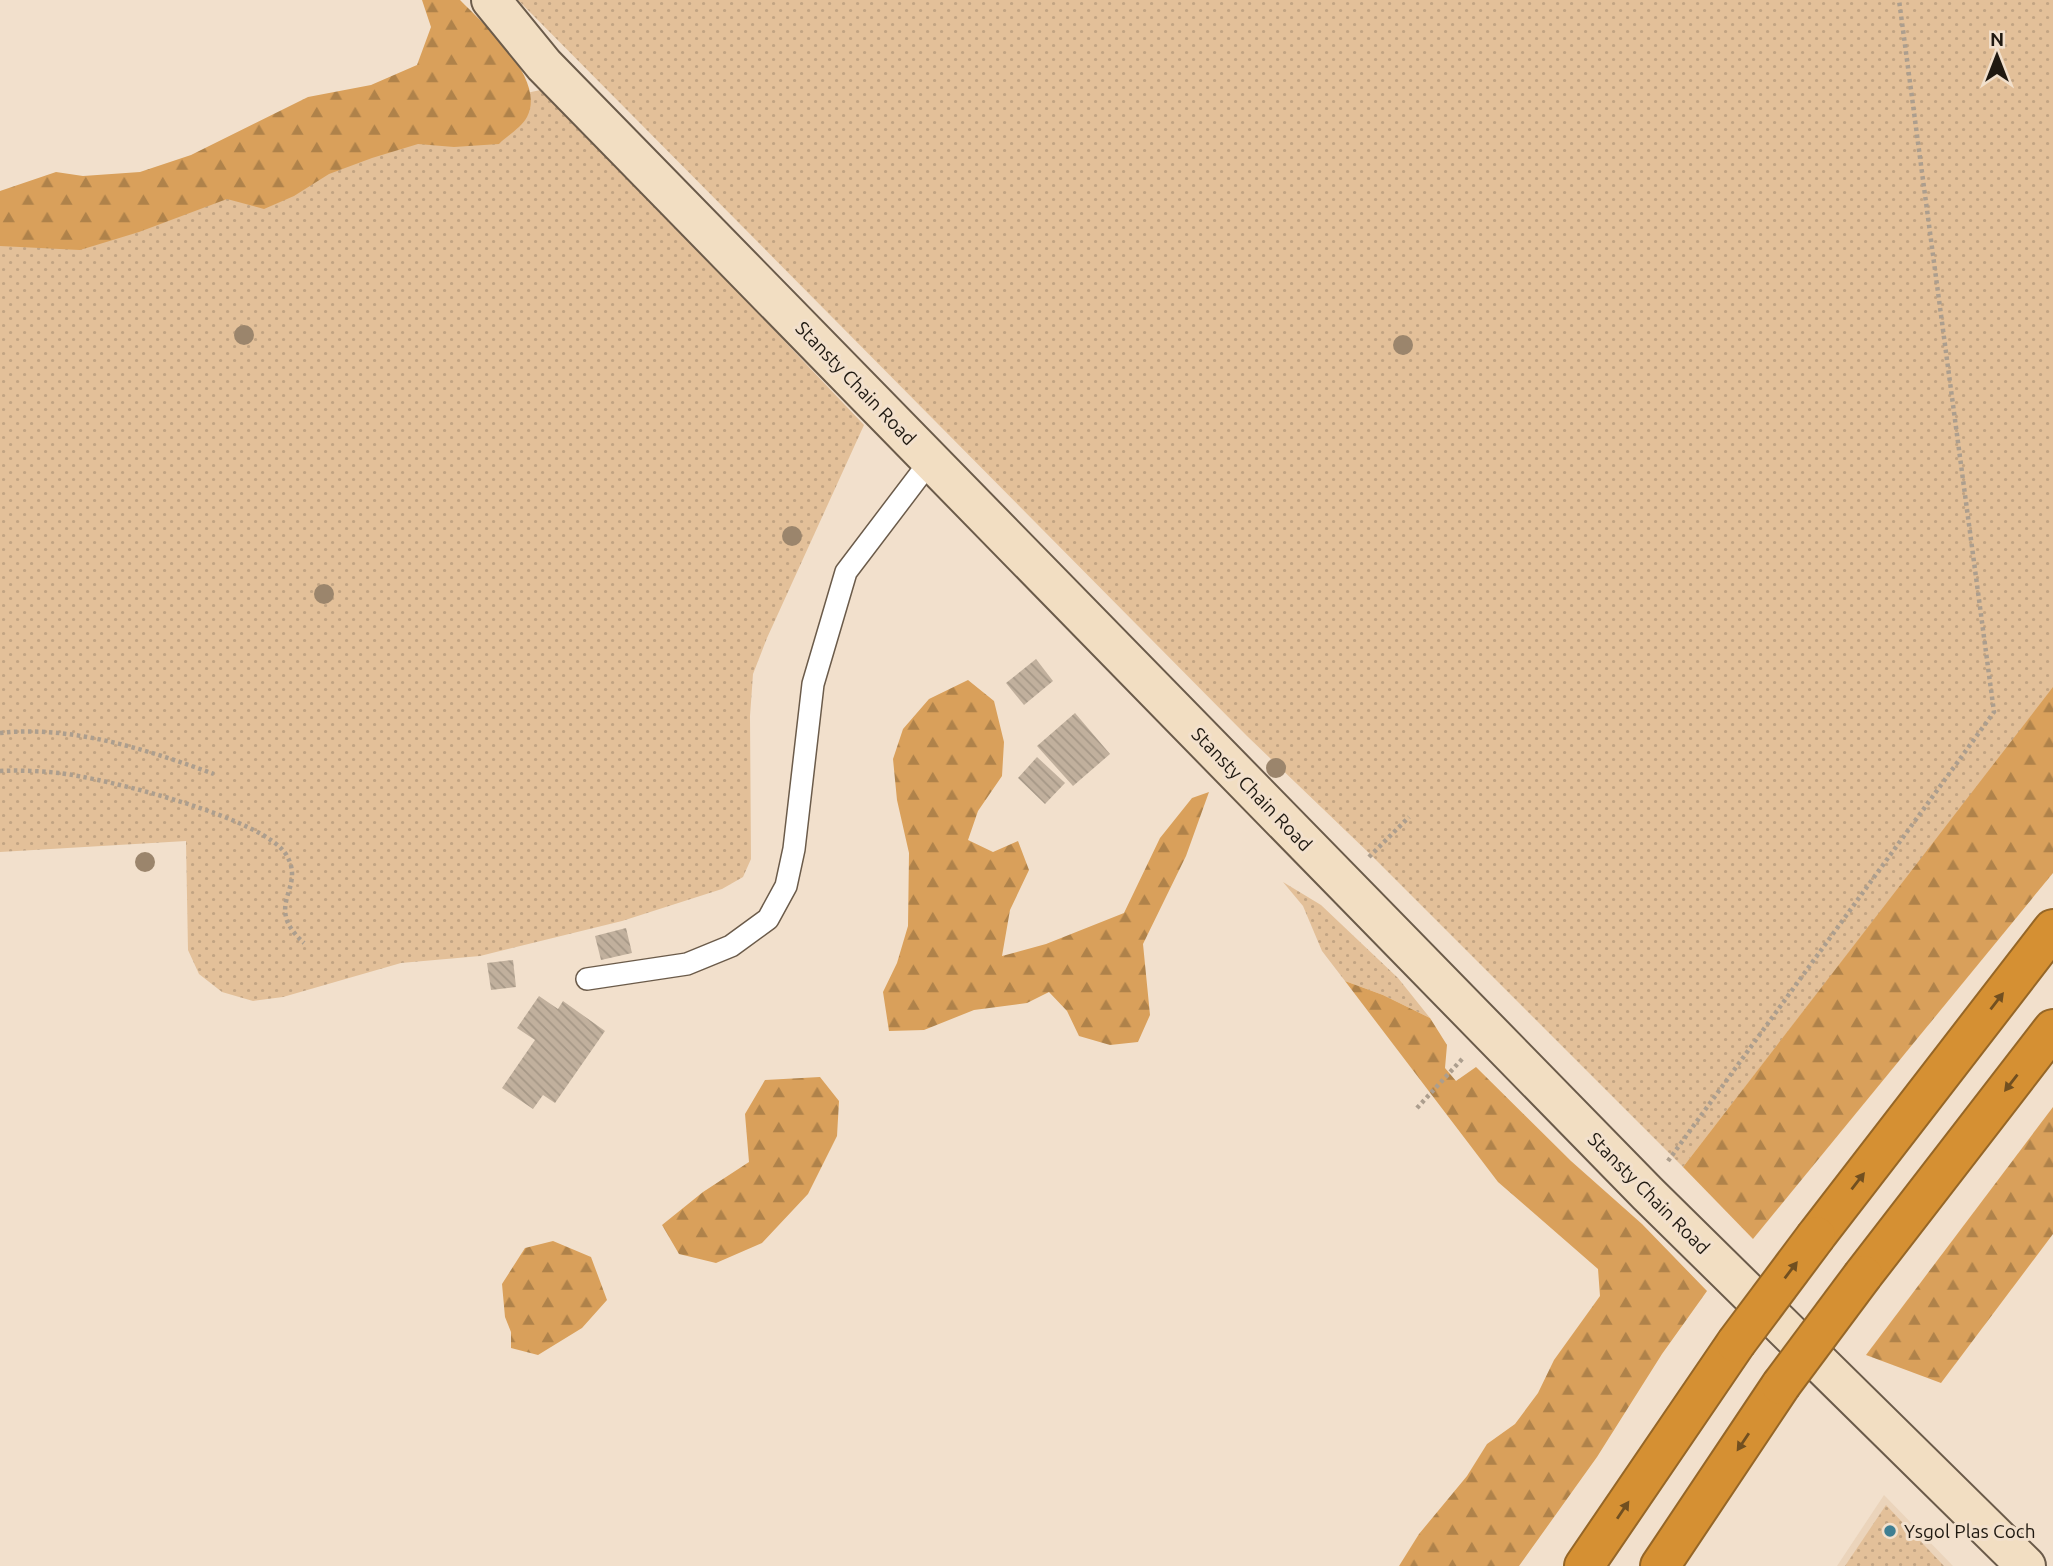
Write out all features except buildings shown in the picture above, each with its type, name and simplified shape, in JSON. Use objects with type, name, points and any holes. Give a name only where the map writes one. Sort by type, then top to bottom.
[{"type":"highway","points":[[1584,1566],[1736,1343],[2053,929]]},
{"type":"highway","points":[[1660,1566],[1781,1385],[2053,1029]]},
{"type":"street","name":"Stansty Chain Road","points":[[491,0],[544,65],[1648,1194],[2026,1566]]},
{"type":"lane","points":[[587,979],[688,964],[731,946],[768,919],[786,886],[794,849],[813,684],[846,572],[931,460]]},
{"type":"path","points":[[1648,1194],[1672,1154],[1993,712],[1899,0]]},
{"type":"path","points":[[0,733],[42,732],[88,738],[153,753],[214,774]]},
{"type":"path","points":[[0,771],[60,773],[135,789],[235,821],[268,839],[281,847],[288,858],[292,870],[284,916],[291,932],[304,943]]},
{"type":"path","points":[[1344,883],[1409,817]]},
{"type":"path","points":[[1418,1108],[1488,1030]]},
{"type":"shaded area","points":[[518,0],[2053,0],[2053,689],[1683,1167],[1371,855],[1247,736]]},
{"type":"shaded area","points":[[545,89],[864,425],[753,674],[750,716],[751,859],[743,877],[722,889],[622,921],[480,956],[401,963],[283,997],[253,1001],[222,992],[199,974],[188,950],[186,841],[0,852],[0,208]]},
{"type":"shaded area","points":[[1283,882],[1321,905],[1398,978],[1430,1018],[1383,995],[1345,981],[1322,951],[1303,906]]},
{"type":"shaded area","name":"Ysgol Plas Coch","points":[[1884,1495],[1953,1566],[1837,1566]]},
{"type":"shaded area","name":"Ysgol Plas Coch","points":[[1886,1505],[1944,1566],[1845,1566]]},
{"type":"green space","points":[[422,0],[460,0],[497,38],[521,69],[531,102],[527,117],[499,144],[454,147],[418,144],[329,174],[294,196],[264,209],[227,199],[139,232],[80,250],[0,246],[0,191],[56,172],[83,176],[140,172],[191,155],[308,97],[371,85],[417,65],[431,27]]},
{"type":"green space","points":[[968,680],[994,701],[1004,742],[1002,776],[978,811],[968,840],[993,852],[1018,841],[1029,870],[1010,910],[1002,956],[1046,944],[1124,913],[1160,838],[1192,798],[1209,792],[1186,856],[1143,944],[1150,1015],[1138,1042],[1110,1045],[1079,1036],[1067,1011],[1049,992],[1027,1003],[974,1010],[924,1030],[889,1031],[883,992],[897,963],[908,926],[909,853],[897,800],[893,759],[903,729],[929,699]]},
{"type":"green space","points":[[2053,687],[2053,873],[1753,1239],[1683,1167]]},
{"type":"green space","points":[[1345,981],[1383,995],[1430,1018],[1447,1045],[1445,1068],[1456,1081],[1476,1067],[1571,1161],[1642,1224],[1707,1291],[1662,1354],[1597,1457],[1519,1566],[1399,1566],[1419,1534],[1467,1476],[1487,1444],[1515,1424],[1538,1393],[1554,1360],[1600,1296],[1598,1269],[1498,1182]]},
{"type":"green space","points":[[820,1077],[839,1101],[837,1136],[808,1194],[762,1243],[716,1263],[679,1254],[662,1225],[703,1192],[749,1162],[745,1114],[765,1080]]},
{"type":"green space","points":[[2053,1107],[2053,1234],[1941,1383],[1866,1355]]},
{"type":"green space","points":[[553,1241],[591,1257],[607,1300],[582,1328],[538,1355],[511,1348],[511,1332],[505,1317],[502,1284],[525,1248]]},
{"type":"place","name":"Ysgol Plas Coch","points":[[1890,1531]]}]
